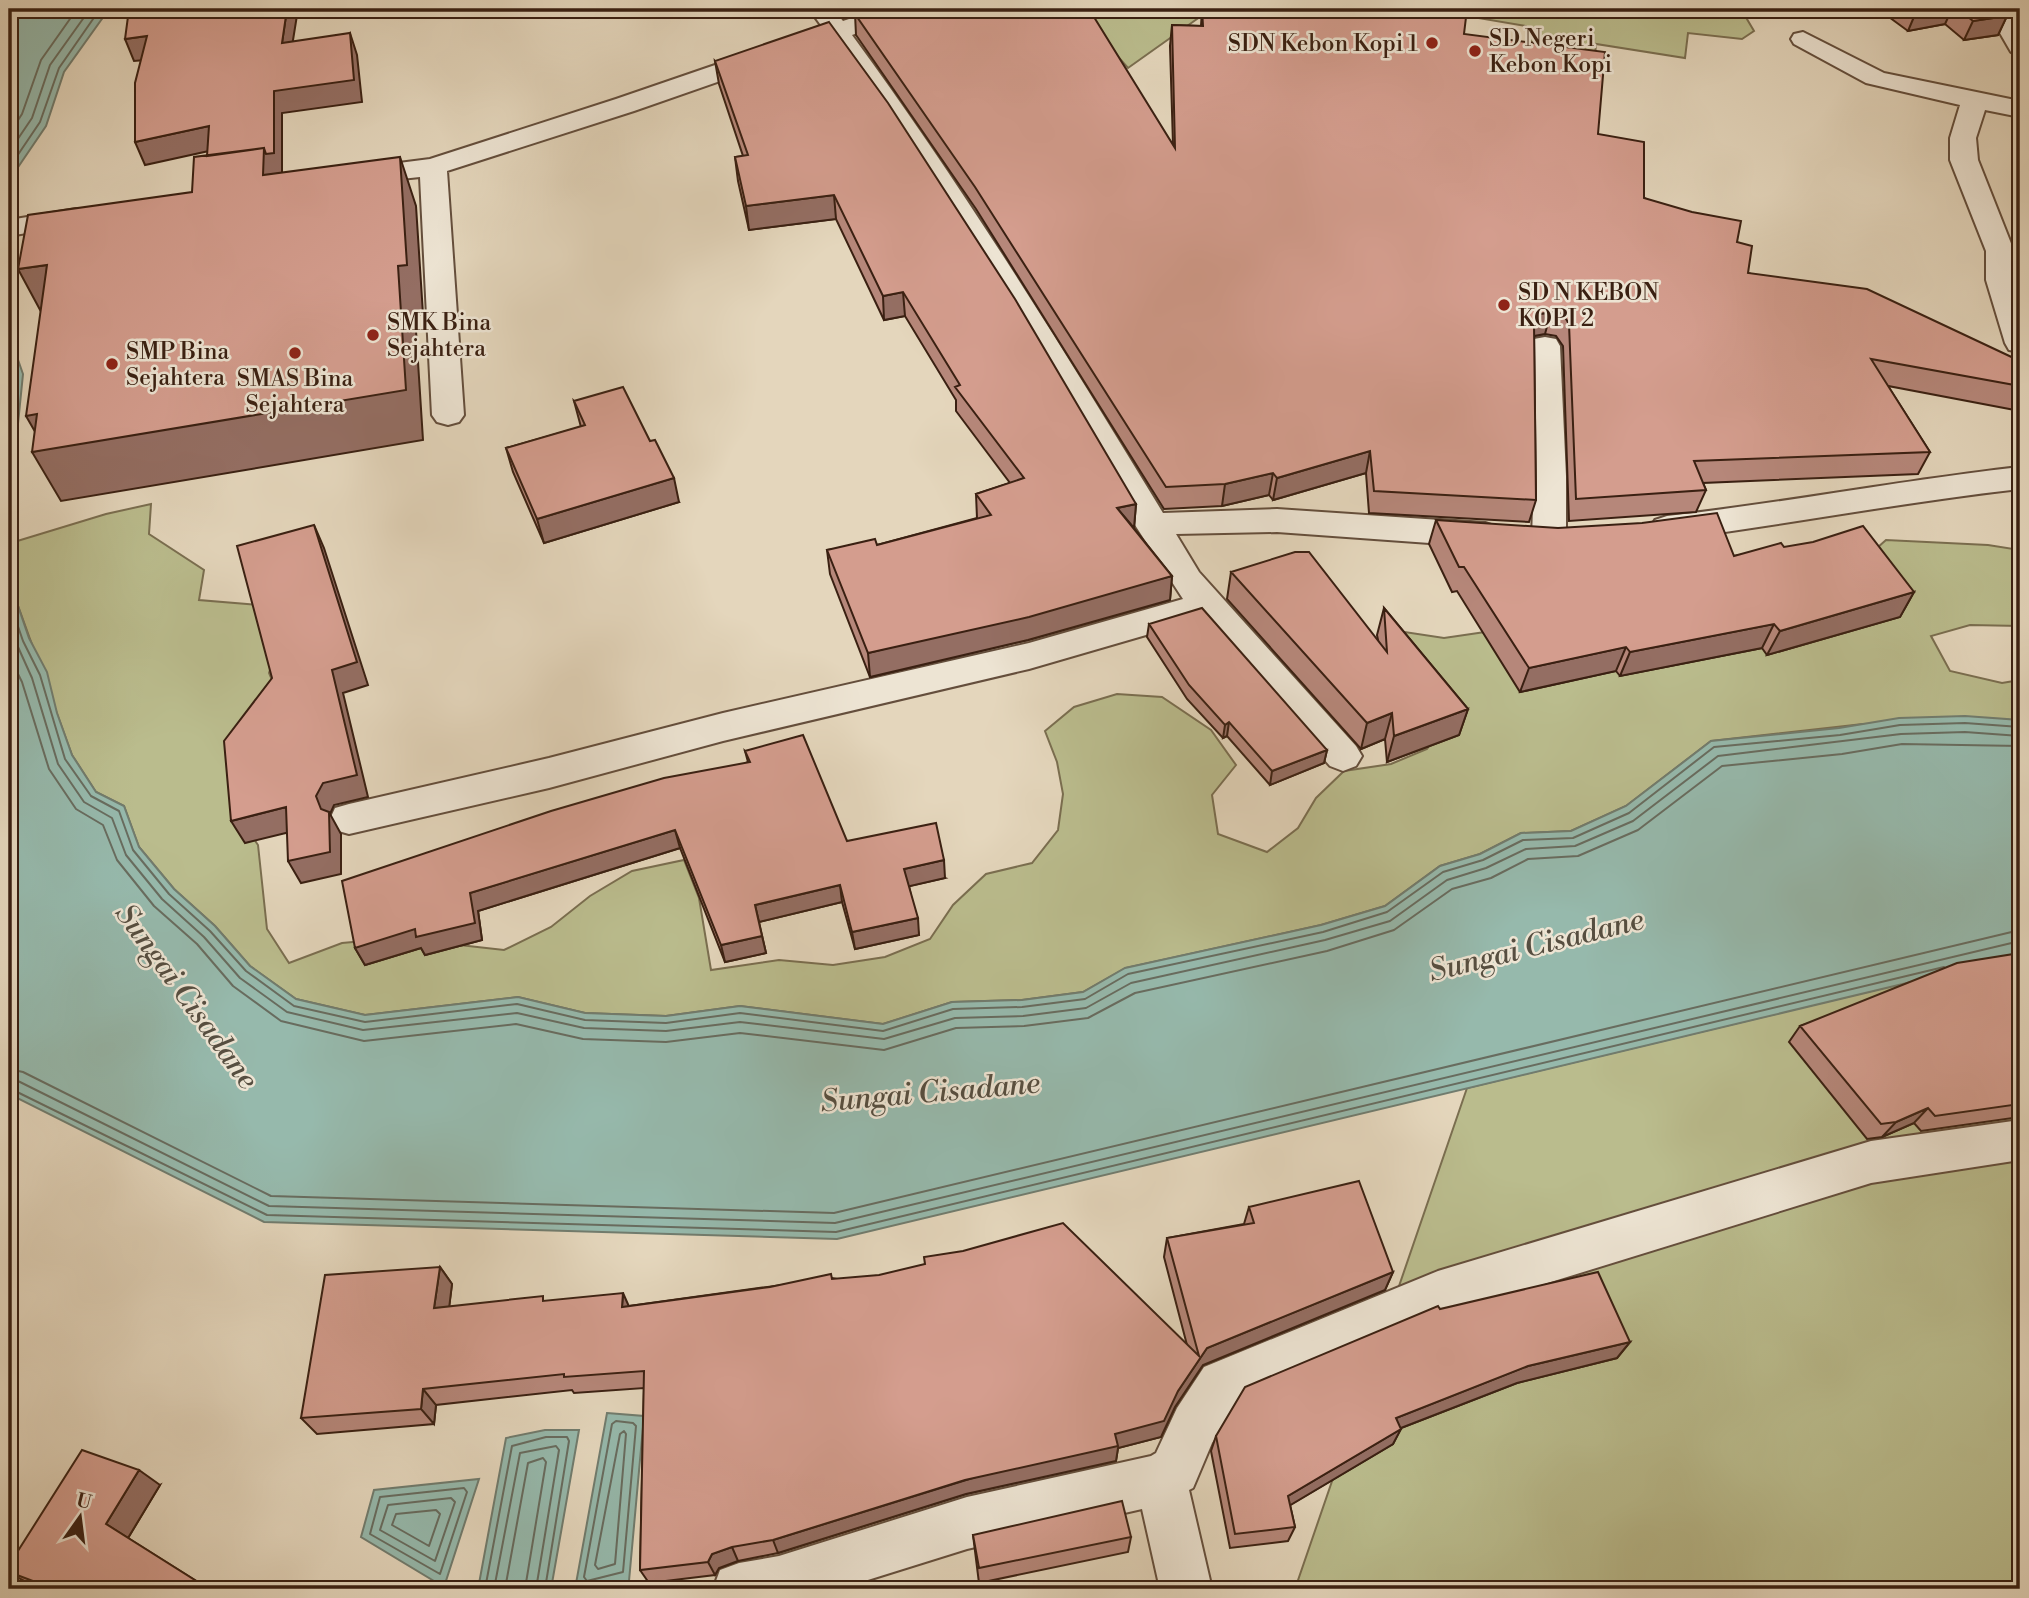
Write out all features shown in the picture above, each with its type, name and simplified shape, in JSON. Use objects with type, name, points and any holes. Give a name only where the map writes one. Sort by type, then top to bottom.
[{"type":"street","points":[[324,181],[433,167],[625,105],[828,19],[902,9]]},
{"type":"street","points":[[1991,9],[2011,30],[2020,47]]},
{"type":"street","points":[[828,19],[904,124],[1032,322],[1187,581],[1343,756]]},
{"type":"street","points":[[1803,39],[1875,78],[1904,86],[2020,107]]},
{"type":"street","points":[[1975,100],[1963,138],[1964,160],[2010,253],[2001,280],[2020,344]]},
{"type":"street","points":[[433,167],[447,415]]},
{"type":"street","points":[[22,226],[106,213]]},
{"type":"street","points":[[1545,346],[1550,476],[1549,538]]},
{"type":"street","points":[[1632,533],[1760,517],[1937,487],[2020,478]]},
{"type":"street","points":[[1152,525],[1204,519],[1255,519],[1549,538],[1582,536]]},
{"type":"street","points":[[349,819],[549,773],[723,727],[1029,656],[1210,604]]},
{"type":"street","points":[[739,1589],[779,1582],[967,1523],[1161,1479],[1175,1470],[1180,1452],[1207,1402],[1221,1384],[1437,1294],[1871,1162],[2020,1140]]},
{"type":"street","points":[[1161,1479],[1186,1589]]},
{"type":"green space","points":[[1015,9],[1211,9],[1128,68],[1091,26]]},
{"type":"green space","points":[[1471,9],[1741,9],[1754,31],[1742,39],[1688,33],[1685,58],[1596,44],[1595,55],[1529,41],[1526,26],[1472,17]]},
{"type":"green space","points":[[151,504],[149,534],[204,570],[199,600],[282,607],[280,640],[269,673],[282,703],[237,814],[258,845],[267,929],[289,963],[342,943],[397,938],[504,950],[551,927],[590,896],[632,871],[684,860],[699,898],[711,970],[779,960],[833,965],[885,957],[930,939],[953,905],[986,874],[1032,863],[1058,830],[1063,794],[1057,762],[1045,731],[1074,707],[1117,694],[1162,697],[1211,730],[1236,765],[1212,795],[1218,834],[1267,852],[1298,828],[1316,798],[1344,771],[1391,764],[1427,749],[1446,721],[1398,631],[1444,638],[1485,632],[1869,555],[1886,540],[1988,545],[2020,550],[2020,626],[1970,625],[1931,636],[1950,671],[2002,683],[2020,680],[2020,721],[1863,724],[1711,741],[1626,806],[1571,831],[1521,833],[1480,854],[1440,866],[1385,906],[1321,925],[1126,968],[1083,992],[1022,1000],[952,1002],[883,1024],[740,1006],[666,1016],[585,1013],[518,997],[365,1015],[296,999],[250,966],[215,926],[174,889],[139,847],[124,806],[96,792],[72,755],[17,603],[14,542],[106,514]]},
{"type":"green space","points":[[1896,985],[1914,1041],[2020,1048],[2020,1589],[1295,1589],[1467,1088]]},
{"type":"water","points":[[9,9],[109,9],[64,72],[46,126],[10,179],[9,208]]},
{"type":"water","name":"Sungai Cisadane","points":[[9,329],[15,339],[16,354],[23,374],[11,493],[17,603],[29,638],[47,672],[57,713],[72,755],[96,792],[124,806],[139,847],[174,889],[215,926],[250,966],[296,999],[365,1015],[518,997],[585,1013],[666,1016],[740,1006],[883,1024],[952,1002],[1022,1000],[1083,992],[1125,968],[1321,925],[1385,906],[1440,866],[1480,854],[1521,833],[1571,831],[1626,806],[1711,741],[1839,728],[1899,718],[1965,716],[2020,720],[2020,956],[837,1239],[264,1222],[9,1094]]},
{"type":"water","points":[[607,1413],[644,1416],[629,1581],[575,1589]]},
{"type":"water","points":[[545,1430],[579,1430],[551,1589],[478,1589],[506,1438]]},
{"type":"water","points":[[479,1479],[444,1587],[361,1537],[374,1490]]},
{"type":"building","points":[[129,9],[287,9],[282,43],[350,33],[354,80],[274,91],[274,153],[266,154],[264,148],[207,156],[209,126],[135,142],[135,83],[147,36],[125,39]]},
{"type":"building","points":[[871,9],[1020,9],[1022,16],[1089,9],[1175,148],[1172,25],[1203,26],[1202,9],[1467,9],[1464,34],[1605,52],[1598,134],[1644,142],[1644,198],[1692,212],[1741,221],[1737,242],[1752,246],[1748,273],[1867,289],[2020,361],[2020,386],[1871,359],[1930,452],[1694,461],[1706,490],[1576,499],[1569,324],[1563,314],[1551,312],[1540,314],[1534,324],[1536,500],[1374,491],[1370,451],[1277,478],[1273,473],[1225,484],[1166,487],[975,187],[855,14]]},
{"type":"building","points":[[1911,9],[1935,9],[1916,12]]},
{"type":"building","points":[[1958,9],[2000,9],[2007,16],[1973,21]]},
{"type":"building","points":[[829,22],[888,103],[1015,299],[1136,504],[1117,508],[1172,576],[1029,617],[868,653],[827,550],[875,539],[877,545],[991,515],[976,494],[1024,478],[955,387],[960,385],[903,292],[883,296],[834,195],[746,206],[735,157],[748,155],[715,61]]},
{"type":"building","points":[[264,148],[263,175],[400,157],[407,265],[398,266],[406,390],[32,452],[37,414],[26,416],[47,265],[18,269],[28,215],[192,192],[194,157]]},
{"type":"building","points":[[623,387],[650,441],[655,440],[674,478],[537,519],[506,448],[585,425],[574,401]]},
{"type":"building","points":[[1717,513],[1734,556],[1781,543],[1784,547],[1813,542],[1863,526],[1914,592],[1780,631],[1774,624],[1630,652],[1626,647],[1529,668],[1464,567],[1459,567],[1436,520],[1558,528],[1642,523]]},
{"type":"building","points":[[314,525],[357,662],[332,670],[357,775],[323,783],[316,796],[321,809],[329,812],[330,852],[288,861],[286,807],[231,821],[224,741],[272,678],[237,546]]},
{"type":"building","points":[[1295,552],[1309,552],[1387,652],[1384,608],[1468,709],[1394,736],[1392,713],[1367,723],[1231,572]]},
{"type":"building","points":[[1202,608],[1327,750],[1272,771],[1229,722],[1225,725],[1189,685],[1149,624]]},
{"type":"building","points":[[803,735],[847,841],[936,823],[944,860],[904,869],[918,918],[852,932],[840,885],[755,905],[762,936],[721,945],[675,830],[470,893],[475,923],[416,937],[415,929],[355,948],[342,881],[551,811],[664,778],[750,762],[745,751]]},
{"type":"building","points":[[2020,953],[2020,1104],[1935,1116],[1928,1108],[1896,1122],[1881,1124],[1800,1026],[1957,963]]},
{"type":"building","points":[[1359,1181],[1393,1272],[1207,1348],[1178,1391],[1164,1421],[1115,1434],[1118,1446],[965,1480],[773,1540],[732,1547],[712,1554],[708,1562],[640,1570],[644,1371],[564,1377],[564,1374],[423,1389],[421,1409],[301,1418],[325,1275],[440,1267],[434,1308],[543,1296],[543,1301],[623,1293],[622,1307],[770,1287],[831,1274],[832,1279],[879,1275],[925,1264],[924,1257],[963,1251],[1063,1223],[1199,1356],[1167,1238],[1254,1223],[1249,1207]]},
{"type":"building","points":[[1598,1272],[1630,1342],[1528,1366],[1396,1418],[1401,1429],[1288,1496],[1295,1527],[1235,1534],[1216,1436],[1245,1387],[1438,1306],[1440,1309]]},
{"type":"building","points":[[82,1450],[139,1470],[106,1524],[209,1589],[54,1589],[9,1572],[9,1565]]},
{"type":"building","points":[[1122,1501],[1131,1537],[979,1568],[973,1535]]},
{"type":"place","name":"SDN Kebon Kopi 1","points":[[1432,43]]},
{"type":"place","name":"SD Negeri Kebon Kopi","points":[[1475,51]]},
{"type":"place","name":"SD N KEBON KOPI 2","points":[[1504,305]]},
{"type":"place","name":"SMK Bina Sejahtera","points":[[373,335]]},
{"type":"place","name":"SMAS Bina Sejahtera","points":[[295,353]]},
{"type":"place","name":"SMP Bina Sejahtera","points":[[112,364]]}]
